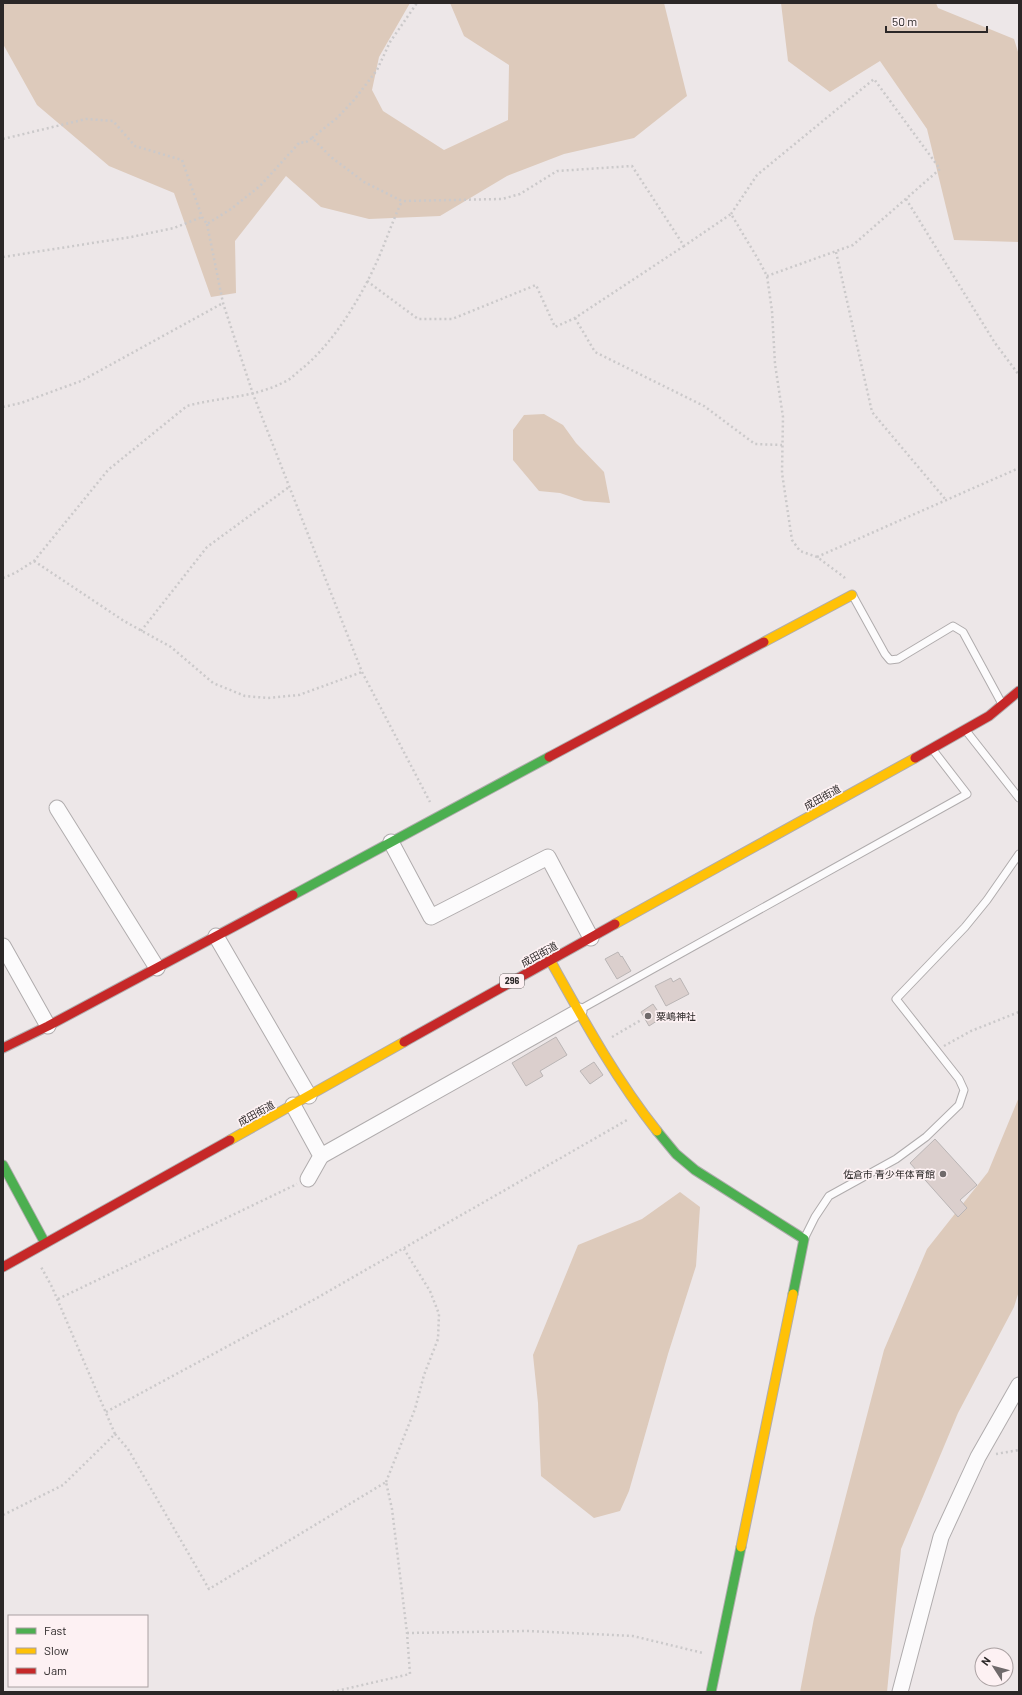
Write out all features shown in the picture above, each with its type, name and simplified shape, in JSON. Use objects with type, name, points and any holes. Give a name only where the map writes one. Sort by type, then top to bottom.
[{"type":"main road","points":[[3,1048],[48,1026],[157,968],[852,595]]},
{"type":"main road","name":"成田街道","points":[[3,1267],[550,960],[965,730],[989,716],[1019,691]]},
{"type":"main road","points":[[550,960],[598,1045],[642,1112],[676,1154],[695,1170],[804,1239],[711,1692]]},
{"type":"main road","points":[[3,1165],[45,1243]]},
{"type":"street","points":[[58,808],[157,968]]},
{"type":"street","points":[[391,842],[431,917],[548,857],[591,938]]},
{"type":"street","points":[[216,936],[309,1096]]},
{"type":"street","points":[[3,946],[48,1026]]},
{"type":"street","points":[[308,1179],[321,1156],[579,1011]]},
{"type":"street","points":[[293,1105],[321,1156]]},
{"type":"street","points":[[900,1692],[941,1537],[978,1457],[1019,1385]]},
{"type":"lane","points":[[852,595],[885,654],[890,660],[898,659],[954,626],[963,632],[1002,704]]},
{"type":"lane","points":[[965,730],[1019,798]]},
{"type":"lane","points":[[579,1011],[967,794],[932,748]]},
{"type":"lane","points":[[804,1239],[815,1217],[829,1196],[896,1159],[926,1137],[960,1105],[964,1090],[959,1079],[896,999],[965,927],[987,900],[1019,854]]},
{"type":"path","points":[[207,224],[232,209],[260,186],[300,142],[305,143],[337,118],[377,70],[390,42],[417,3]]},
{"type":"path","points":[[367,281],[418,319],[452,319],[536,285],[555,327],[575,318],[731,214],[757,176],[874,79],[940,169],[853,245],[767,276]]},
{"type":"path","points":[[3,139],[86,119],[113,121],[134,146],[182,160],[202,217],[207,224],[223,303],[253,394],[289,487],[362,672],[438,817]]},
{"type":"path","points":[[312,138],[331,157],[364,182],[402,201],[502,199],[520,194],[557,172],[632,166],[684,246]]},
{"type":"path","points":[[906,199],[995,343],[1019,375]]},
{"type":"path","points":[[3,578],[15,573],[34,561],[108,470],[187,406],[201,402],[253,394],[286,382],[309,364],[328,344],[367,281],[381,253],[391,224],[402,201]]},
{"type":"path","points":[[731,214],[767,276],[772,311],[775,364],[783,417],[782,473],[792,540],[800,550],[817,557],[844,577],[852,595]]},
{"type":"path","points":[[3,257],[160,231],[174,228],[202,217]]},
{"type":"path","points":[[836,252],[872,412],[946,500]]},
{"type":"path","points":[[3,407],[21,403],[81,381],[223,303]]},
{"type":"path","points":[[575,318],[595,352],[704,406],[755,444],[782,445]]},
{"type":"path","points":[[817,557],[1019,468]]},
{"type":"path","points":[[141,631],[207,547],[289,487]]},
{"type":"path","points":[[34,561],[124,621],[171,647],[213,682],[245,696],[268,698],[299,695],[362,672]]},
{"type":"path","points":[[937,1050],[971,1031],[1019,1012]]},
{"type":"path","points":[[598,1045],[641,1020]]},
{"type":"path","points":[[106,1412],[315,1299],[642,1112]]},
{"type":"path","points":[[58,1299],[308,1179]]},
{"type":"path","points":[[332,1692],[410,1674],[407,1633],[392,1509],[386,1482],[415,1409],[424,1375],[438,1339],[439,1314],[430,1290],[404,1249]]},
{"type":"path","points":[[32,1251],[58,1299],[115,1434],[128,1449],[209,1589],[386,1482]]},
{"type":"path","points":[[3,1515],[63,1485],[115,1434]]},
{"type":"path","points":[[978,1457],[1019,1450]]},
{"type":"path","points":[[407,1633],[529,1631],[634,1636],[719,1657]]},
{"type":"shaded area","points":[[3,3],[410,3],[379,57],[372,90],[383,111],[444,150],[508,120],[509,65],[464,36],[450,3],[664,3],[687,96],[634,138],[564,154],[507,176],[440,216],[369,219],[321,207],[286,176],[235,241],[236,293],[211,297],[174,193],[109,166],[37,105],[3,44]]},
{"type":"shaded area","points":[[781,3],[936,3],[938,8],[1014,39],[1019,55],[1019,242],[954,240],[927,129],[880,61],[830,92],[788,61]]},
{"type":"shaded area","points":[[544,414],[563,425],[576,443],[604,472],[610,503],[584,501],[560,493],[539,491],[513,460],[513,430],[524,415]]},
{"type":"shaded area","points":[[1019,1097],[1019,1291],[1014,1307],[958,1413],[901,1549],[887,1692],[800,1692],[814,1618],[884,1350],[927,1249],[988,1172]]},
{"type":"shaded area","points":[[680,1192],[700,1207],[696,1266],[668,1354],[629,1491],[620,1511],[594,1518],[541,1476],[538,1403],[533,1355],[578,1245],[642,1219]]},
{"type":"building","points":[[618,952],[631,971],[617,979],[605,959]]},
{"type":"building","points":[[671,978],[673,982],[680,978],[689,994],[666,1006],[655,986]]},
{"type":"building","points":[[653,1004],[659,1013],[657,1014],[660,1019],[649,1026],[641,1012]]},
{"type":"building","points":[[556,1037],[567,1055],[540,1071],[543,1076],[526,1086],[512,1063]]},
{"type":"building","points":[[594,1062],[603,1075],[590,1084],[580,1071]]},
{"type":"building","name":"佐倉市 青少年体育館","points":[[935,1139],[977,1185],[960,1200],[967,1208],[958,1217],[910,1163]]},
{"type":"traffic: fast","points":[[293,895],[549,757]]},
{"type":"traffic: fast","points":[[657,1131],[676,1154],[695,1170],[804,1239],[793,1294]]},
{"type":"traffic: fast","points":[[3,1165],[45,1243]]},
{"type":"traffic: fast","points":[[711,1692],[741,1547]]},
{"type":"traffic: slow","points":[[764,642],[852,595]]},
{"type":"traffic: slow","points":[[615,924],[915,758]]},
{"type":"traffic: slow","points":[[550,960],[613,1069],[657,1131]]},
{"type":"traffic: slow","points":[[230,1140],[404,1042]]},
{"type":"traffic: slow","points":[[741,1547],[793,1294]]},
{"type":"traffic: jam","points":[[549,757],[764,642]]},
{"type":"traffic: jam","points":[[915,758],[989,716],[1019,691]]},
{"type":"traffic: jam","points":[[3,1048],[48,1026],[293,895]]},
{"type":"traffic: jam","points":[[404,1042],[615,924]]},
{"type":"traffic: jam","points":[[3,1267],[230,1140]]},
{"type":"place","name":"粟嶋神社","points":[[648,1016]]},
{"type":"place","name":"佐倉市 青少年体育館","points":[[943,1174]]}]
